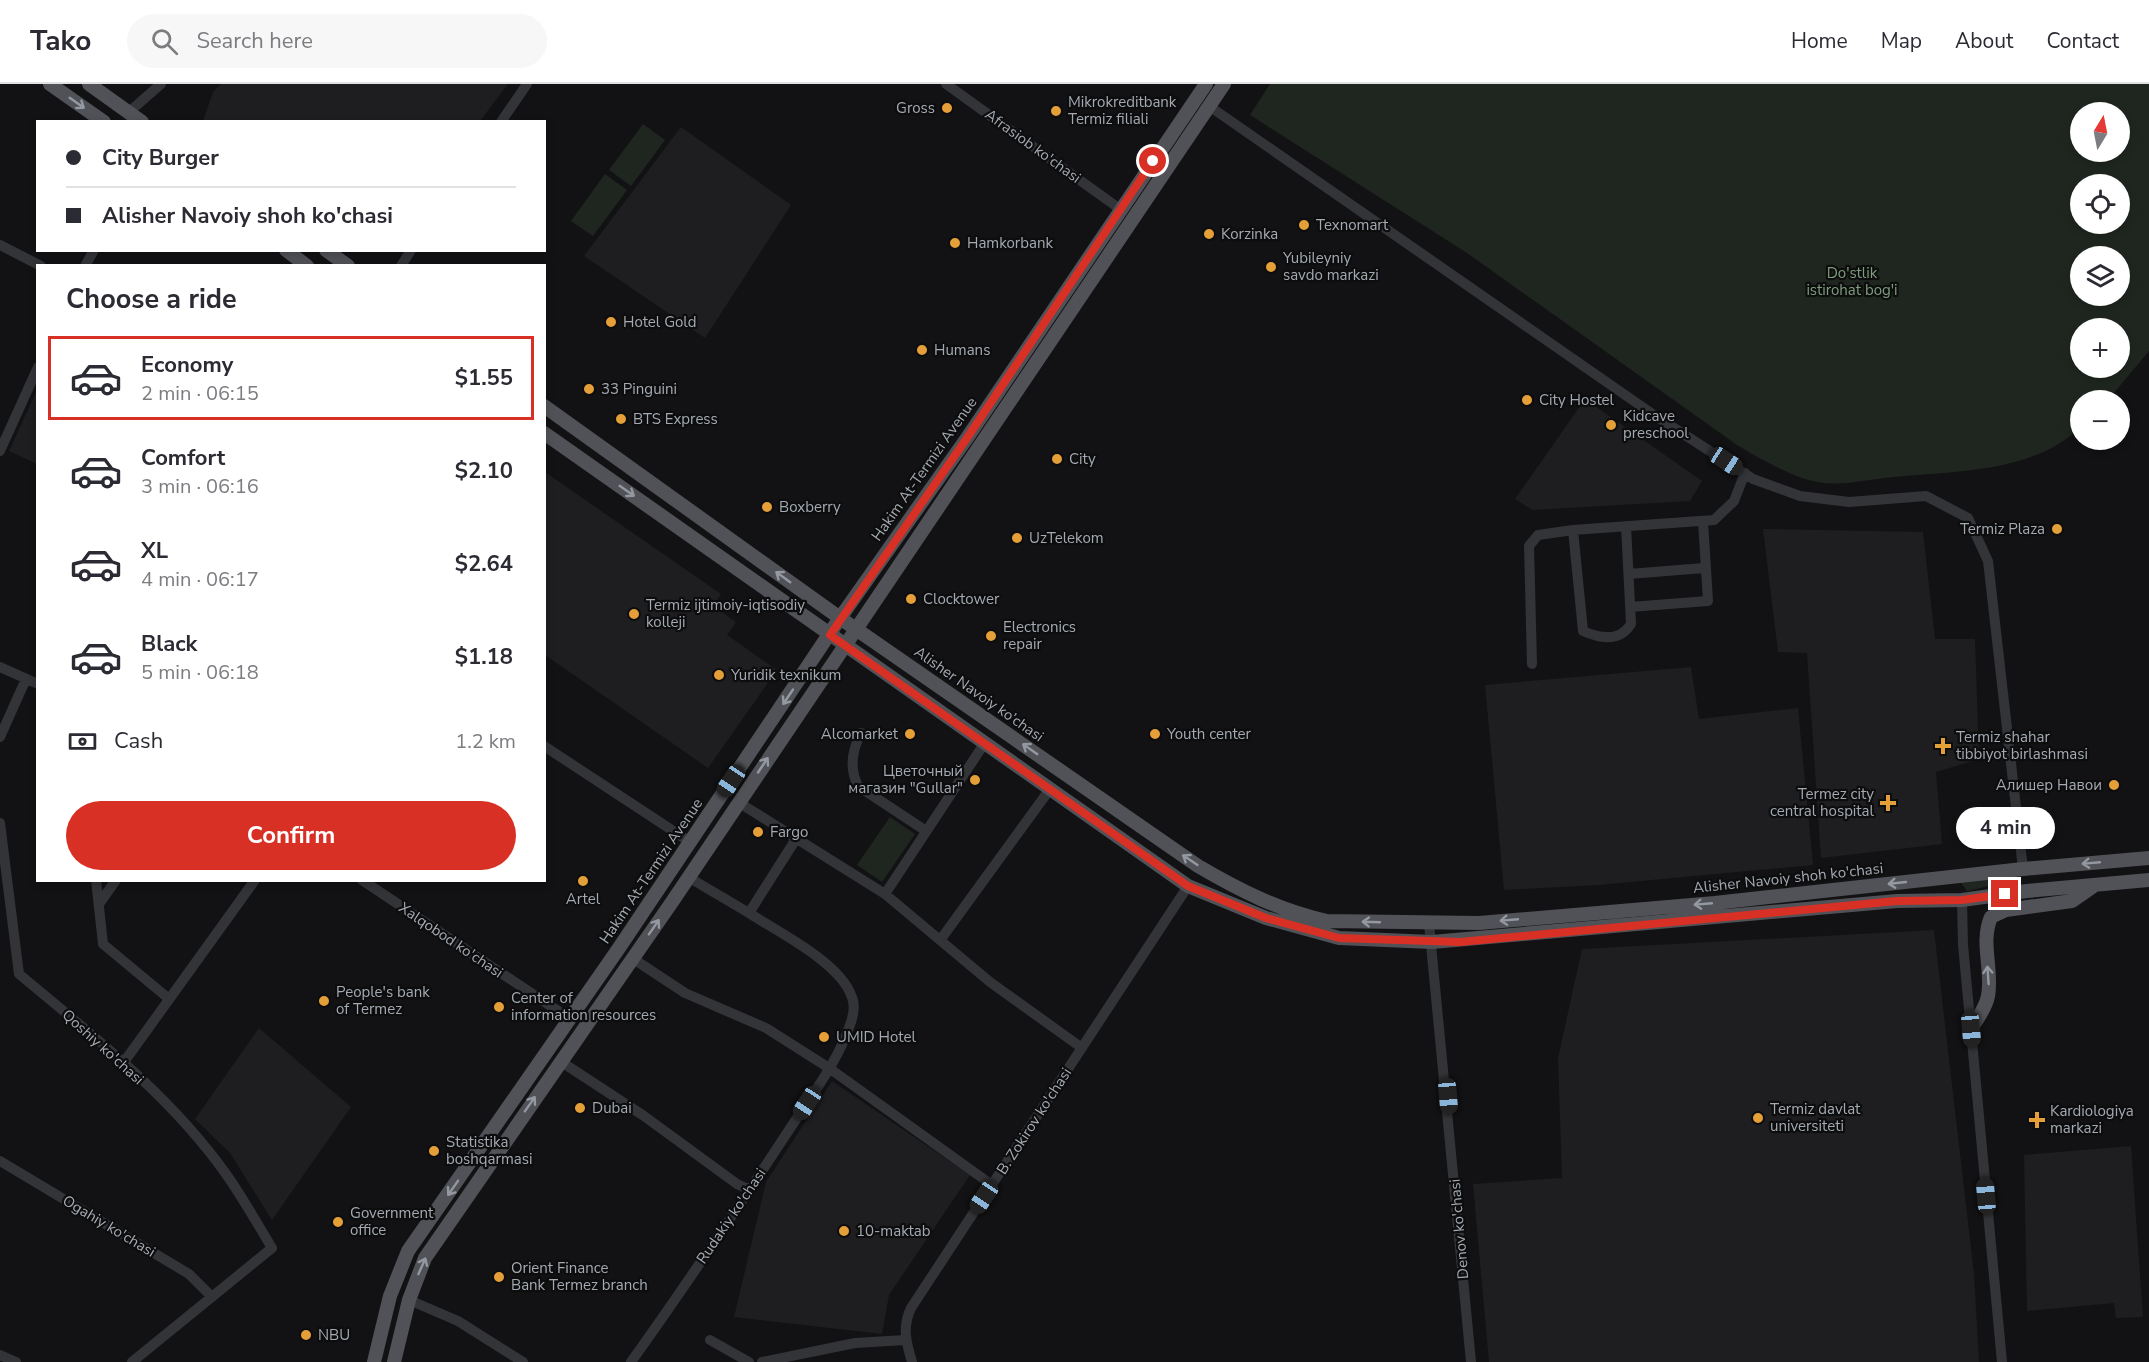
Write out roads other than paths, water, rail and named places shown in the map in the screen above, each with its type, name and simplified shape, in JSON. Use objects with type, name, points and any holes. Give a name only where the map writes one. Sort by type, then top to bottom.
[{"type":"main road","points":[[50,84],[101,120]]},
{"type":"main road","points":[[90,84],[139,120]]},
{"type":"main road","name":"Hakim At-Termizi Avenue","points":[[374,1362],[390,1296],[408,1251],[570,1019],[840,618],[967,438],[1206,84]]},
{"type":"main road","name":"Hakim At-Termizi Avenue","points":[[394,1362],[409,1299],[425,1258],[688,877],[1224,84]]},
{"type":"main road","points":[[289,252],[304,264]]},
{"type":"main road","points":[[329,252],[345,264]]},
{"type":"main road","name":"Alisher Navoiy ko’chasi","points":[[546,407],[840,618],[1198,866],[1239,890],[1305,916],[1327,921],[1429,924]]},
{"type":"main road","points":[[546,434],[1188,886],[1266,918],[1339,938],[1432,942],[1897,901],[1960,901],[2027,891],[2149,880]]},
{"type":"main road","points":[[597,470],[609,452]]},
{"type":"main road","name":"Alisher Navoiy shoh ko'chasi","points":[[1429,924],[1479,923],[1715,903],[2023,869],[2149,858]]},
{"type":"main road","points":[[2023,869],[2030,880],[2027,891]]},
{"type":"main road","points":[[1957,876],[1950,887],[1953,897],[1960,901]]},
{"type":"main road","points":[[1971,1029],[1985,1007],[1988,996],[1985,942],[1991,917],[2006,910],[2072,901],[2096,884]]},
{"type":"street","points":[[129,112],[161,84]]},
{"type":"street","points":[[502,120],[527,84]]},
{"type":"street","name":"Afrasiob ko'chasi","points":[[946,84],[1120,209]]},
{"type":"street","points":[[1209,106],[1654,415],[1745,473],[1800,496],[1839,501],[1926,496],[1968,518],[1988,561],[2023,869]]},
{"type":"street","points":[[0,245],[37,264]]},
{"type":"street","points":[[0,450],[36,371]]},
{"type":"street","points":[[1532,664],[1529,546],[1538,535],[1574,530],[1714,520],[1734,501],[1745,473]]},
{"type":"street","points":[[1630,607],[1708,601],[1704,568],[1703,521]]},
{"type":"street","points":[[1574,530],[1583,631],[1608,638],[1620,636],[1631,624],[1626,526]]},
{"type":"street","points":[[1629,574],[1704,568]]},
{"type":"street","points":[[0,667],[36,683]]},
{"type":"street","points":[[0,737],[26,679]]},
{"type":"street","points":[[861,733],[852,748],[854,777],[858,786],[926,831]]},
{"type":"street","points":[[885,894],[984,744]]},
{"type":"street","points":[[546,747],[690,842]]},
{"type":"street","points":[[941,939],[1050,789]]},
{"type":"street","points":[[738,802],[885,894],[990,982],[1082,1048]]},
{"type":"street","name":"Qoshiy ko'chasi","points":[[0,823],[6,914],[19,974],[124,1062],[181,1120],[225,1173],[272,1248],[212,1297]]},
{"type":"street","points":[[749,913],[796,839]]},
{"type":"street","name":"Rudakiy ko'chasi","points":[[631,1362],[750,1190],[829,1068],[851,1022],[854,1009],[852,995],[844,982],[821,960],[688,877]]},
{"type":"street","points":[[96,882],[103,944],[168,998]]},
{"type":"street","points":[[99,904],[115,882]]},
{"type":"street","points":[[124,1062],[254,882]]},
{"type":"street","name":"Xalqobod ko'chasi","points":[[365,882],[570,1019]]},
{"type":"street","name":"B. Zokirov ko'chasi","points":[[912,1362],[905,1340],[906,1319],[911,1308],[1188,886]]},
{"type":"street","points":[[1960,901],[2002,1362]]},
{"type":"street","name":"Denov ko'chasi","points":[[1429,924],[1448,1096],[1471,1362]]},
{"type":"street","points":[[632,958],[685,993],[766,1028],[829,1068],[992,1185]]},
{"type":"street","points":[[560,1061],[644,1116],[737,1184],[750,1190]]},
{"type":"street","name":"Ogahiy ko'chasi","points":[[0,1161],[189,1274],[212,1297]]},
{"type":"street","points":[[132,1362],[212,1297]]},
{"type":"street","points":[[409,1299],[458,1321],[523,1362]]},
{"type":"street","points":[[710,1340],[749,1362]]},
{"type":"street","points":[[762,1362],[855,1343],[905,1340]]},
{"type":"street","points":[[0,1355],[16,1362]]},
{"type":"place","name":"Gross","points":[[947,108]]},
{"type":"place","name":"Mikrokreditbank Termiz filiali","points":[[1056,111]]},
{"type":"place","name":"Texnomart","points":[[1304,225]]},
{"type":"place","name":"Korzinka","points":[[1209,234]]},
{"type":"place","name":"Hamkorbank","points":[[955,243]]},
{"type":"place","name":"Yubileyniy savdo markazi","points":[[1271,267]]},
{"type":"place","name":"Hotel Gold","points":[[611,322]]},
{"type":"place","name":"Humans","points":[[922,350]]},
{"type":"place","name":"33 Pinguini","points":[[589,389]]},
{"type":"place","name":"City Hostel","points":[[1527,400]]},
{"type":"place","name":"BTS Express","points":[[621,419]]},
{"type":"place","name":"Kidcave preschool","points":[[1611,425]]},
{"type":"place","name":"City","points":[[1057,459]]},
{"type":"place","name":"Boxberry","points":[[767,507]]},
{"type":"place","name":"Termiz Plaza","points":[[2057,529]]},
{"type":"place","name":"UzTelekom","points":[[1017,538]]},
{"type":"place","name":"Clocktower","points":[[911,599]]},
{"type":"place","name":"Termiz ijtimoiy-iqtisodiy kolleji","points":[[634,614]]},
{"type":"place","name":"Electronics repair","points":[[991,636]]},
{"type":"place","name":"Yuridik texnikum","points":[[719,675]]},
{"type":"place","name":"Alcomarket","points":[[910,734]]},
{"type":"place","name":"Youth center","points":[[1155,734]]},
{"type":"place","name":"Termiz shahar tibbiyot birlashmasi","points":[[1943,746]]},
{"type":"place","name":"Цветочный магазин \"Gullar\"","points":[[975,780]]},
{"type":"place","name":"Алишер Навои","points":[[2114,785]]},
{"type":"place","name":"Termez city central hospital","points":[[1888,803]]},
{"type":"place","name":"Fargo","points":[[758,832]]},
{"type":"place","name":"Artel","points":[[583,881]]},
{"type":"place","name":"People's bank of Termez","points":[[324,1001]]},
{"type":"place","name":"Center of information resources","points":[[499,1007]]},
{"type":"place","name":"UMID Hotel","points":[[824,1037]]},
{"type":"place","name":"Dubai","points":[[580,1108]]},
{"type":"place","name":"Termiz davlat universiteti","points":[[1758,1118]]},
{"type":"place","name":"Kardiologiya markazi","points":[[2037,1120]]},
{"type":"place","name":"Statistika boshqarmasi","points":[[434,1151]]},
{"type":"place","name":"Government office","points":[[338,1222]]},
{"type":"place","name":"10-maktab","points":[[844,1231]]},
{"type":"place","name":"Orient Finance Bank Termez branch","points":[[499,1277]]},
{"type":"place","name":"NBU","points":[[306,1335]]},
{"type":"park label","name":"Do'stlik istirohat bog'i","points":[[1852,282]]}]
